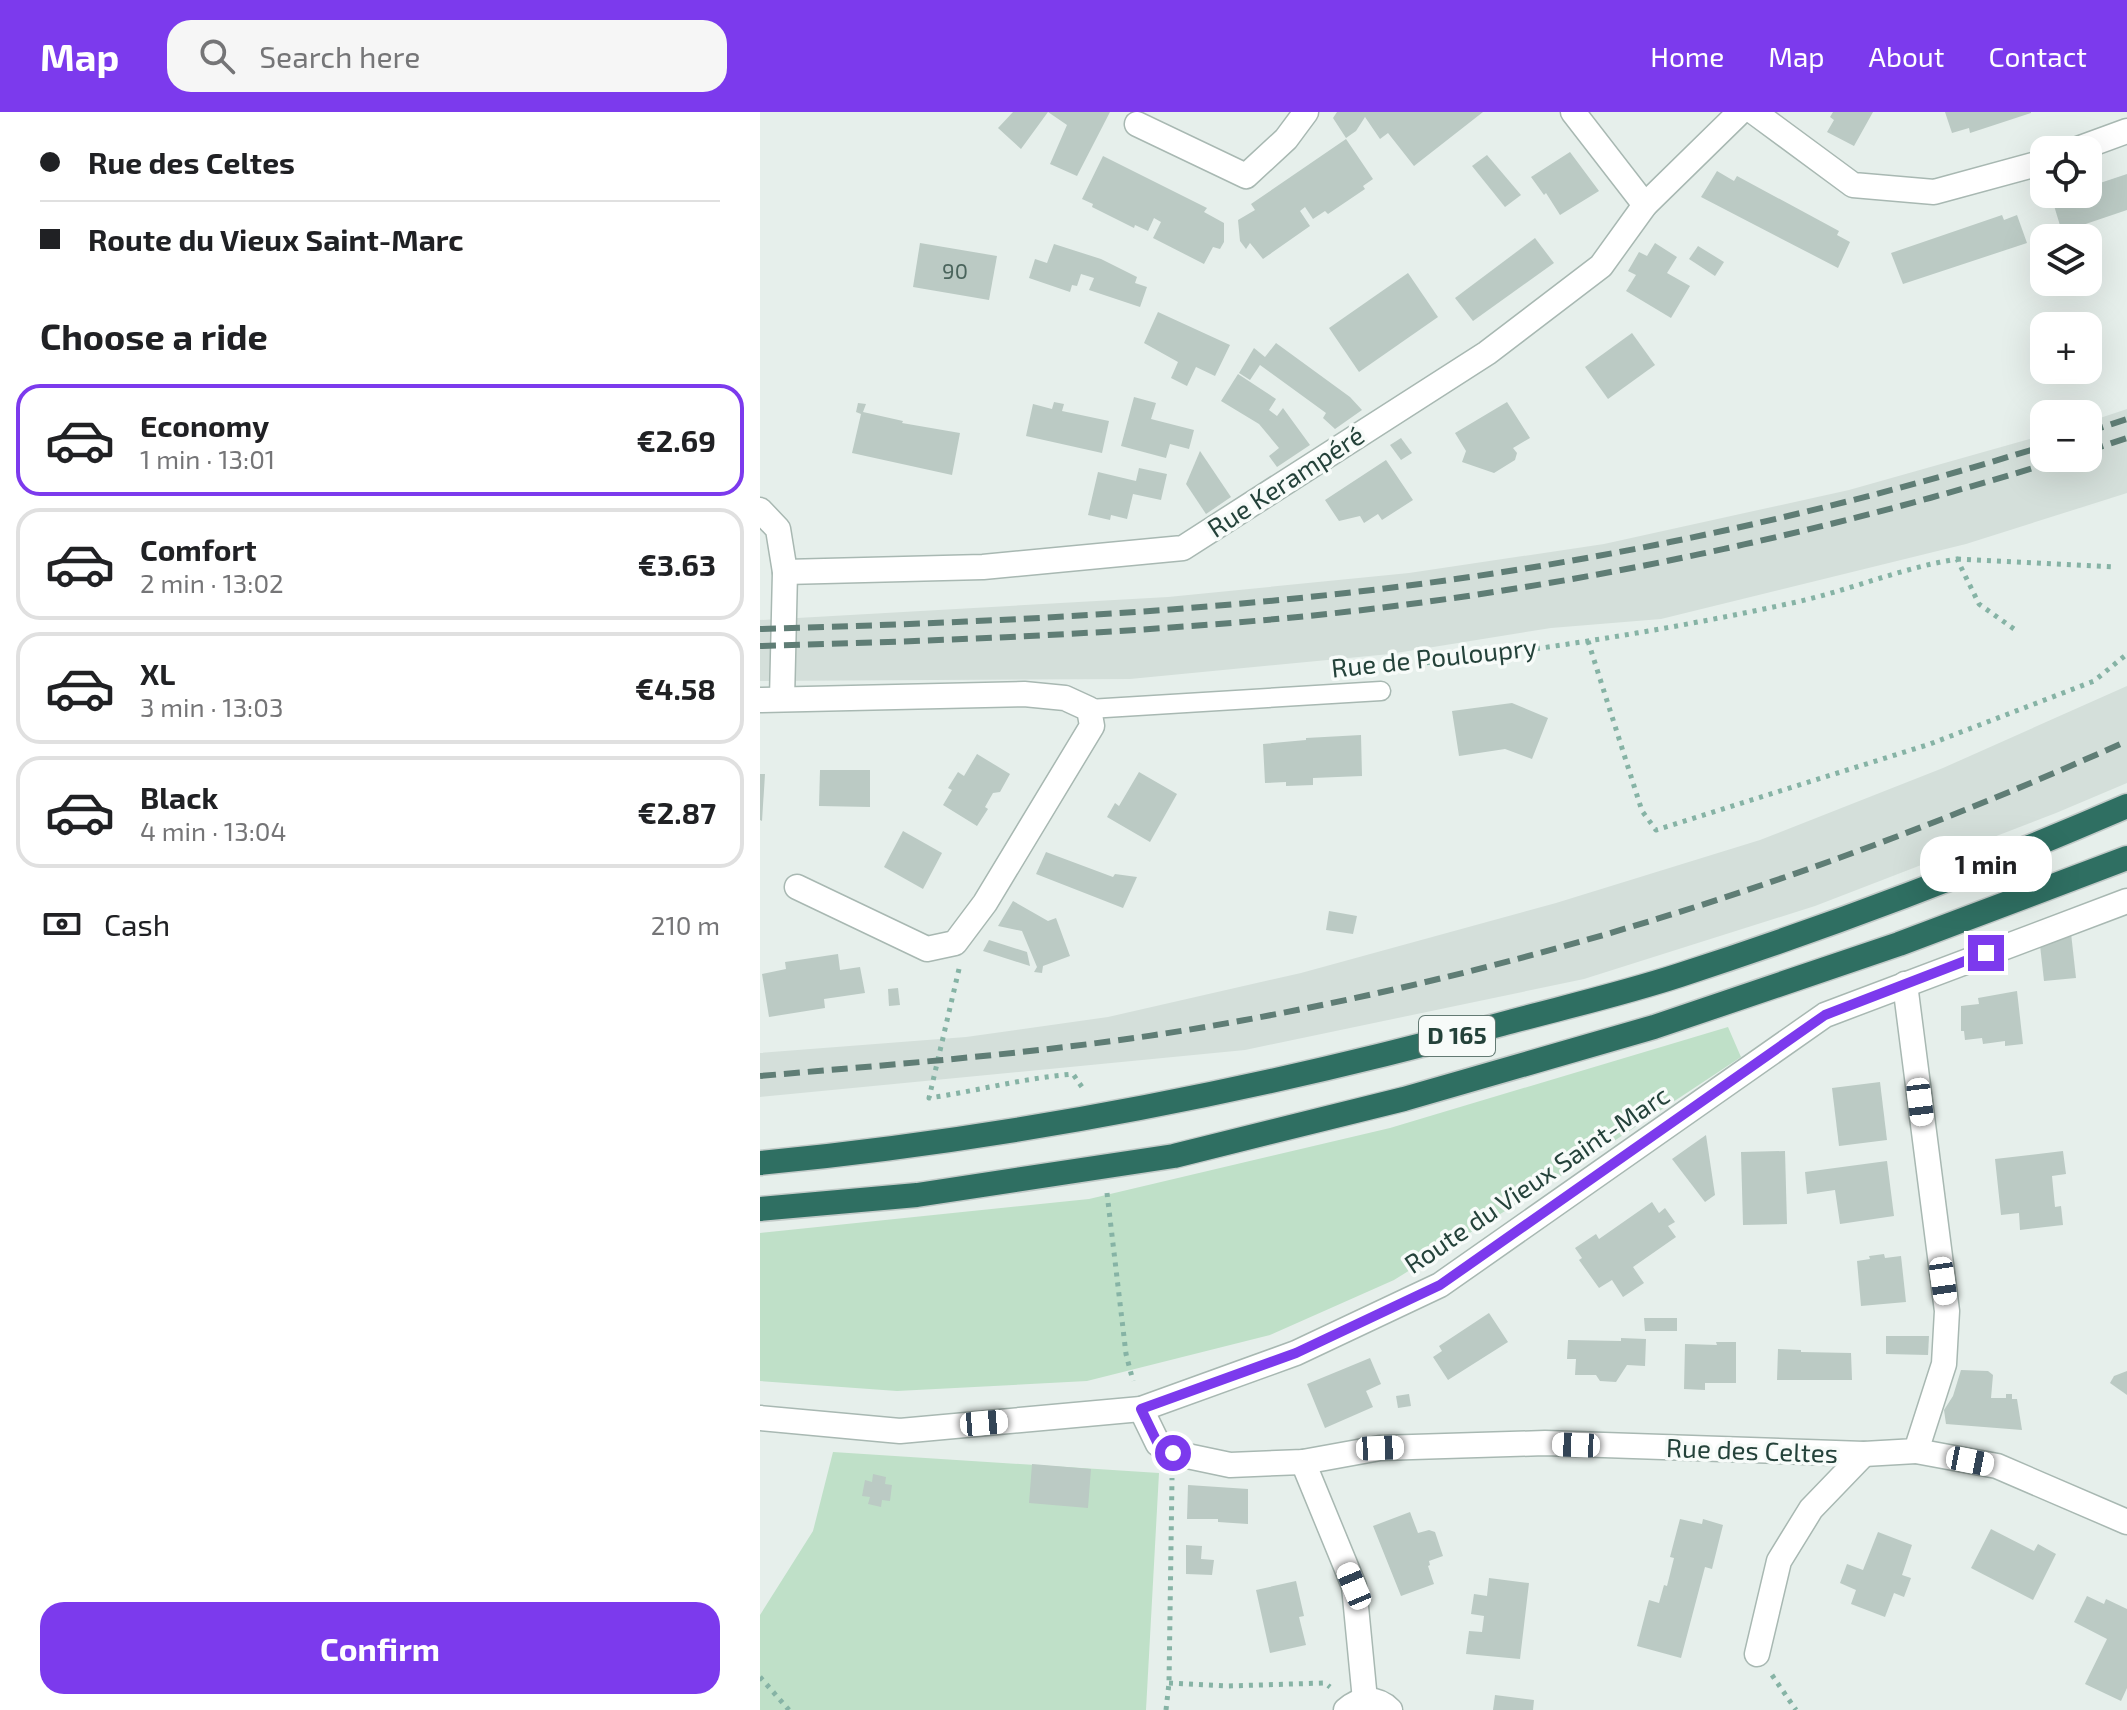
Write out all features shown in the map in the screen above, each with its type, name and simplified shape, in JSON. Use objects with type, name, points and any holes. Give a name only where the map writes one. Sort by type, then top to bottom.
[{"type":"highway","name":"D 165","points":[[760,1163],[879,1152],[1107,1114],[1395,1053],[1678,976],[1889,901],[2127,806]]},
{"type":"highway","name":"D 165","points":[[760,1209],[917,1195],[1174,1156],[1404,1099],[1654,1027],[1899,944],[2127,858]]},
{"type":"street","points":[[1137,124],[1246,176],[1286,139],[1306,112]]},
{"type":"street","points":[[1573,112],[1645,205]]},
{"type":"street","name":"Rue Kerampéré","points":[[785,572],[983,567],[1183,548],[1487,353],[1601,266],[1645,205],[1740,112]]},
{"type":"street","points":[[1754,112],[1853,185],[1934,192],[2030,166]]},
{"type":"street","points":[[2102,140],[2127,131]]},
{"type":"street","points":[[760,510],[778,529],[785,572],[771,700],[1024,694],[1065,698],[1089,709],[1092,726],[985,903],[955,943],[927,949],[797,887]]},
{"type":"street","name":"Route du Vieux Saint-Marc","points":[[760,1418],[900,1431],[1141,1409],[1296,1353],[1440,1285],[1825,1015],[2127,901]]},
{"type":"street","points":[[1905,984],[1947,1311],[1944,1364],[1916,1451]]},
{"type":"street","points":[[1141,1409],[1158,1444],[1173,1453]]},
{"type":"street","name":"Rue des Celtes","points":[[1173,1453],[1230,1465],[1303,1462],[1380,1448],[1545,1443],[1864,1454],[1916,1451],[1997,1466],[2127,1522]]},
{"type":"street","points":[[1757,1654],[1779,1561],[1811,1509],[1864,1454]]},
{"type":"street","points":[[1303,1462],[1354,1586],[1355,1704],[1384,1704],[1390,1710]]},
{"type":"lane","points":[[1089,709],[1381,691]]},
{"type":"path","name":"Rue de Pouloupry","points":[[1374,667],[1691,625],[1808,600],[1932,563],[1957,559],[2116,567]]},
{"type":"path","points":[[1957,559],[1979,604],[2014,629]]},
{"type":"path","points":[[1588,641],[1642,811],[1656,830],[1930,744],[2094,681],[2127,654]]},
{"type":"path","points":[[955,943],[963,957],[929,1098],[968,1093],[1032,1077],[1073,1074],[1090,1098]]},
{"type":"path","points":[[1107,1190],[1126,1354],[1141,1409]]},
{"type":"path","points":[[1166,1710],[1173,1453]]},
{"type":"path","points":[[1757,1654],[1796,1710]]},
{"type":"path","points":[[760,1677],[789,1710]]},
{"type":"path","points":[[1169,1683],[1227,1686],[1325,1683],[1355,1704]]},
{"type":"shaded area","points":[[2127,409],[2127,493],[1966,544],[1661,619],[1551,628],[1390,654],[1130,679],[760,681],[760,620],[1168,597],[1409,573],[1604,544],[1849,490],[2030,439],[2030,472],[2102,472],[2102,417]]},
{"type":"shaded area","points":[[2127,686],[2127,783],[1815,906],[1584,979],[1245,1050],[760,1097],[760,1053],[966,1037],[1108,1017],[1301,973],[1556,903],[1760,840],[1943,768]]},
{"type":"green space","points":[[1728,1027],[1741,1057],[1555,1180],[1394,1280],[1270,1335],[1087,1381],[897,1391],[760,1381],[760,1233],[1089,1199],[1390,1128]]},
{"type":"green space","points":[[833,1452],[1159,1473],[1146,1710],[760,1710],[760,1615],[813,1531]]},
{"type":"building","points":[[1013,112],[1048,112],[1021,149],[998,128]]},
{"type":"building","points":[[1048,112],[1110,112],[1077,176],[1050,164],[1067,125]]},
{"type":"building","points":[[1337,112],[1483,112],[1414,166],[1388,133],[1380,139],[1365,117],[1356,131],[1346,138],[1333,118]]},
{"type":"building","points":[[1833,112],[1873,112],[1854,146],[1827,132],[1834,120],[1830,117]]},
{"type":"building","points":[[1945,112],[2031,113],[1970,133],[1969,128],[1952,133]]},
{"type":"building","points":[[1346,139],[1373,179],[1363,186],[1365,189],[1328,214],[1325,211],[1313,219],[1305,207],[1300,211],[1310,226],[1263,259],[1250,243],[1246,249],[1240,241],[1238,220],[1255,210],[1251,204]]},
{"type":"building","points":[[1570,152],[1599,191],[1560,215],[1531,177]]},
{"type":"building","points":[[1487,155],[1521,195],[1505,207],[1472,166]]},
{"type":"building","points":[[1103,156],[1207,208],[1204,212],[1224,223],[1224,242],[1220,249],[1213,247],[1204,264],[1153,238],[1161,222],[1154,218],[1148,231],[1135,225],[1134,228],[1092,207],[1093,204],[1082,199]]},
{"type":"building","points":[[1717,171],[1734,181],[1737,176],[1839,231],[1837,235],[1850,242],[1838,268],[1701,197]]},
{"type":"building","points":[[2127,174],[2127,210],[2086,224],[2060,224],[2055,208],[2102,208],[2102,182]]},
{"type":"building","points":[[2002,215],[2004,220],[2017,215],[2027,243],[1903,284],[1891,253]]},
{"type":"building","points":[[1535,238],[1554,263],[1473,321],[1455,298]]},
{"type":"building","points":[[920,243],[997,256],[989,300],[913,287]]},
{"type":"building","points":[[1655,243],[1677,257],[1667,273],[1690,286],[1671,318],[1626,291],[1636,275],[1628,271],[1639,252],[1647,256]]},
{"type":"building","points":[[1054,244],[1101,259],[1137,277],[1135,283],[1147,287],[1140,307],[1089,290],[1094,278],[1081,274],[1077,286],[1072,285],[1070,292],[1029,278],[1035,259],[1047,263]]},
{"type":"building","points":[[1698,246],[1724,262],[1715,276],[1689,259]]},
{"type":"building","points":[[1408,273],[1438,317],[1359,372],[1329,328]]},
{"type":"building","points":[[1158,312],[1230,345],[1215,376],[1196,367],[1187,386],[1171,378],[1178,362],[1144,343]]},
{"type":"building","points":[[1632,333],[1655,365],[1608,399],[1585,367]]},
{"type":"building","points":[[1276,343],[1350,397],[1362,410],[1335,429],[1323,418],[1326,413],[1260,365],[1250,380],[1239,373],[1254,348],[1265,357]]},
{"type":"building","points":[[1238,374],[1276,399],[1269,410],[1277,416],[1283,408],[1310,445],[1277,467],[1269,456],[1279,448],[1259,424],[1221,401]]},
{"type":"building","points":[[1134,397],[1156,403],[1151,419],[1194,430],[1189,449],[1170,444],[1166,458],[1121,446]]},
{"type":"building","points":[[1054,402],[1064,404],[1062,411],[1109,421],[1102,453],[1026,436],[1033,404],[1052,409]]},
{"type":"building","points":[[1507,402],[1530,438],[1513,448],[1517,453],[1515,460],[1494,473],[1462,462],[1466,451],[1455,433]]},
{"type":"building","points":[[858,403],[866,404],[863,412],[902,423],[960,433],[952,475],[852,453],[861,414],[856,412]]},
{"type":"building","points":[[1401,438],[1412,453],[1401,460],[1390,445]]},
{"type":"building","points":[[1200,451],[1231,497],[1206,514],[1186,484]]},
{"type":"building","points":[[1386,460],[1413,500],[1382,520],[1378,514],[1364,523],[1360,516],[1339,521],[1325,500]]},
{"type":"building","points":[[1139,468],[1167,474],[1161,500],[1133,494],[1127,519],[1111,515],[1110,520],[1088,515],[1098,472],[1136,481]]},
{"type":"building","points":[[1512,703],[1548,718],[1532,759],[1505,749],[1459,756],[1452,711]]},
{"type":"building","points":[[1361,735],[1362,776],[1313,778],[1313,785],[1265,783],[1263,744]]},
{"type":"building","points":[[977,754],[1010,774],[1000,792],[993,793],[985,807],[988,809],[977,826],[943,805],[952,790],[948,788],[958,772],[964,776]]},
{"type":"building","points":[[820,770],[870,770],[870,807],[819,806]]},
{"type":"building","points":[[1139,772],[1177,794],[1150,842],[1107,817],[1115,803],[1119,806]]},
{"type":"building","points":[[760,774],[765,774],[762,821],[760,820]]},
{"type":"building","points":[[903,831],[942,853],[923,889],[884,867]]},
{"type":"building","points":[[1046,852],[1113,877],[1115,874],[1137,877],[1123,908],[1036,874]]},
{"type":"building","points":[[1013,901],[1048,921],[1056,918],[1070,956],[1043,966],[1042,973],[1034,972],[1037,967],[1022,931],[998,926]]},
{"type":"building","points":[[1329,911],[1357,916],[1353,934],[1326,930]]},
{"type":"building","points":[[2071,933],[2076,978],[2044,981],[2040,945]]},
{"type":"building","points":[[989,940],[1027,952],[1030,966],[983,951]]},
{"type":"building","points":[[838,954],[840,970],[860,967],[865,993],[824,999],[825,1008],[769,1017],[762,974],[786,969],[785,962]]},
{"type":"building","points":[[898,988],[900,1005],[889,1006],[888,989]]},
{"type":"building","points":[[2017,991],[2023,1044],[2005,1046],[2005,1041],[1983,1044],[1982,1038],[1965,1040],[1964,1031],[1961,1031],[1961,1006],[1979,1004],[1978,998]]},
{"type":"building","points":[[1880,1082],[1887,1140],[1839,1146],[1832,1088]]},
{"type":"building","points":[[1706,1135],[1715,1195],[1705,1202],[1672,1159]]},
{"type":"building","points":[[1785,1151],[1787,1224],[1743,1225],[1741,1152]]},
{"type":"building","points":[[2063,1151],[2066,1174],[2052,1176],[2055,1207],[2061,1206],[2063,1225],[2020,1230],[2019,1213],[2001,1215],[1995,1159]]},
{"type":"building","points":[[1887,1161],[1894,1216],[1840,1224],[1835,1190],[1807,1194],[1805,1172]]},
{"type":"building","points":[[1652,1202],[1659,1213],[1665,1208],[1675,1222],[1668,1226],[1676,1237],[1633,1267],[1644,1283],[1623,1297],[1612,1280],[1599,1288],[1579,1260],[1582,1258],[1575,1248],[1596,1234],[1599,1239]]},
{"type":"building","points":[[1884,1254],[1885,1258],[1901,1256],[1906,1302],[1861,1306],[1857,1261]]},
{"type":"building","points":[[1489,1313],[1508,1342],[1448,1380],[1433,1357],[1442,1351],[1439,1346]]},
{"type":"building","points":[[1644,1318],[1677,1318],[1677,1331],[1645,1331]]},
{"type":"building","points":[[1886,1336],[1929,1336],[1928,1355],[1886,1354]]},
{"type":"building","points":[[1621,1338],[1646,1339],[1645,1366],[1627,1365],[1616,1382],[1600,1381],[1596,1375],[1575,1375],[1576,1359],[1567,1359],[1568,1340],[1621,1341]]},
{"type":"building","points":[[1716,1342],[1736,1342],[1736,1383],[1705,1383],[1705,1390],[1684,1389],[1685,1344],[1717,1345]]},
{"type":"building","points":[[1778,1349],[1851,1353],[1852,1380],[1777,1380]]},
{"type":"building","points":[[1370,1358],[1381,1384],[1366,1391],[1373,1407],[1325,1428],[1307,1384]]},
{"type":"building","points":[[1961,1370],[1988,1371],[1993,1375],[1991,1398],[2006,1398],[2006,1394],[2012,1394],[2012,1399],[2017,1399],[2022,1430],[1946,1424],[1944,1410],[1953,1396]]},
{"type":"building","points":[[2127,1371],[2127,1395],[2110,1383],[2114,1376]]},
{"type":"building","points":[[1409,1394],[1411,1406],[1398,1408],[1396,1396]]},
{"type":"building","points":[[1032,1464],[1091,1469],[1088,1508],[1029,1503]]},
{"type":"building","points":[[873,1474],[886,1477],[885,1484],[892,1485],[890,1501],[882,1500],[881,1507],[868,1504],[870,1497],[862,1496],[865,1480],[872,1482]]},
{"type":"building","points":[[1188,1485],[1248,1489],[1248,1524],[1218,1522],[1218,1519],[1187,1519]]},
{"type":"building","points":[[1410,1512],[1418,1533],[1435,1532],[1443,1556],[1429,1561],[1434,1584],[1401,1596],[1373,1526]]},
{"type":"building","points":[[1680,1519],[1702,1524],[1703,1519],[1723,1525],[1712,1569],[1705,1567],[1681,1658],[1637,1646],[1649,1600],[1659,1603],[1664,1585],[1667,1586],[1674,1558],[1670,1557]]},
{"type":"building","points":[[1991,1529],[2034,1551],[2038,1544],[2056,1554],[2033,1600],[1971,1568]]},
{"type":"building","points":[[1878,1532],[1912,1545],[1902,1575],[1911,1578],[1904,1597],[1894,1593],[1885,1617],[1851,1604],[1856,1590],[1840,1583],[1847,1564],[1863,1570]]},
{"type":"building","points":[[1186,1545],[1202,1546],[1201,1559],[1214,1560],[1212,1575],[1186,1574]]},
{"type":"building","points":[[1489,1578],[1529,1583],[1520,1659],[1466,1654],[1469,1631],[1482,1632],[1484,1616],[1471,1614],[1474,1594],[1487,1596]]},
{"type":"building","points":[[1296,1581],[1304,1616],[1299,1617],[1306,1645],[1270,1653],[1256,1590]]},
{"type":"building","points":[[2087,1596],[2104,1604],[2106,1599],[2127,1609],[2127,1688],[2121,1701],[2085,1684],[2107,1639],[2074,1622]]},
{"type":"building","points":[[1495,1695],[1534,1700],[1533,1710],[1493,1710]]},
{"type":"railway","points":[[2102,427],[2127,419]]},
{"type":"railway","points":[[2102,446],[2127,438]]},
{"type":"railway","points":[[760,629],[1148,611],[1303,598],[1464,578],[1632,550],[1798,514],[2030,450]]},
{"type":"railway","points":[[760,646],[1164,628],[1396,606],[1590,576],[1686,557],[1877,512],[2030,469]]},
{"type":"railway","points":[[760,1076],[983,1056],[1150,1036],[1324,1005],[1442,978],[1559,948],[1790,875],[1904,834],[2127,741]]},
{"type":"route","points":[[1173,1453],[1158,1444],[1141,1409],[1296,1353],[1440,1285],[1825,1015],[1986,953]]}]
